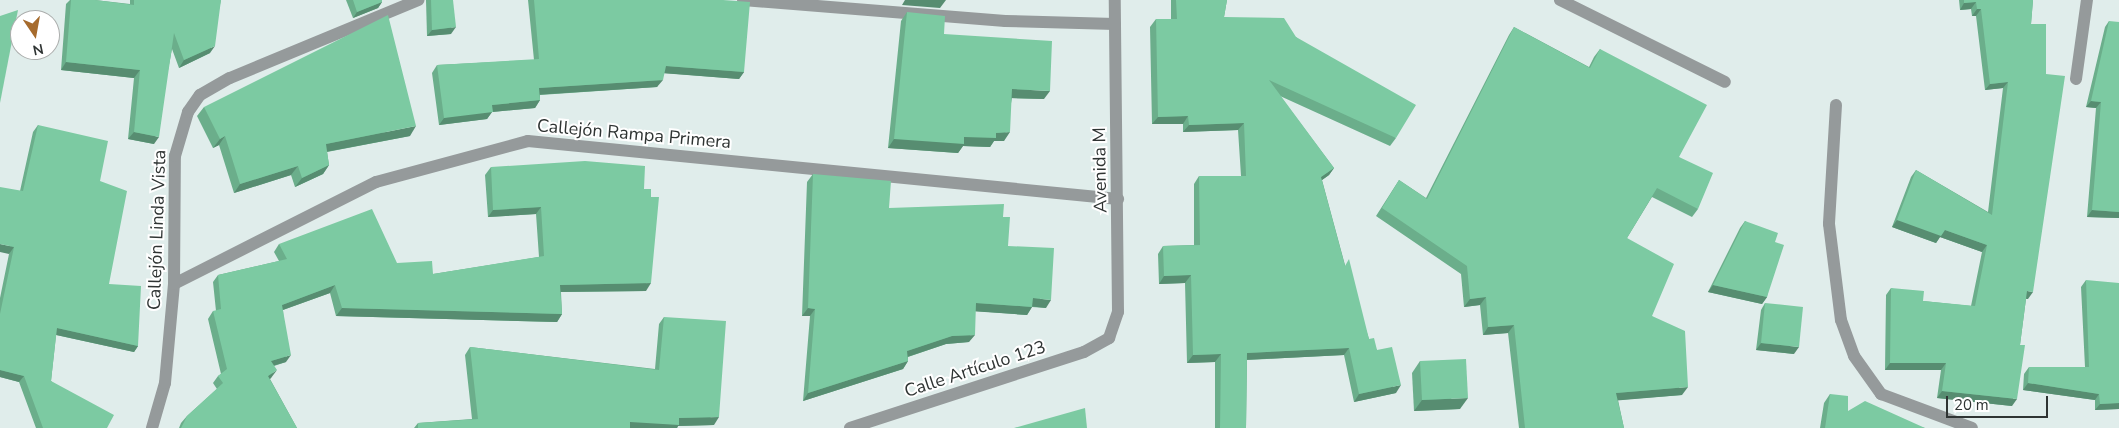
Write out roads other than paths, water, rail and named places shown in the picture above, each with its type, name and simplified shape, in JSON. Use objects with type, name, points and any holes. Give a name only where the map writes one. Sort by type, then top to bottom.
[{"type":"street","name":"Callejón Linda Vista","points":[[152,428],[165,383],[174,284],[175,156],[188,112],[200,95],[230,78],[418,0]]},
{"type":"street","points":[[743,0],[1005,21],[1115,24]]},
{"type":"street","name":"Avenida M","points":[[1109,338],[1118,312],[1115,0]]},
{"type":"street","points":[[1560,0],[1726,82]]},
{"type":"street","points":[[2076,79],[2087,0]]},
{"type":"street","points":[[1836,105],[1829,224],[1841,320],[1854,356],[1881,394],[1972,428]]},
{"type":"street","name":"Callejón Rampa Primera","points":[[174,284],[376,182],[528,141],[1118,199]]},
{"type":"street","name":"Calle Artículo 123","points":[[850,428],[1084,352],[1109,338]]}]
